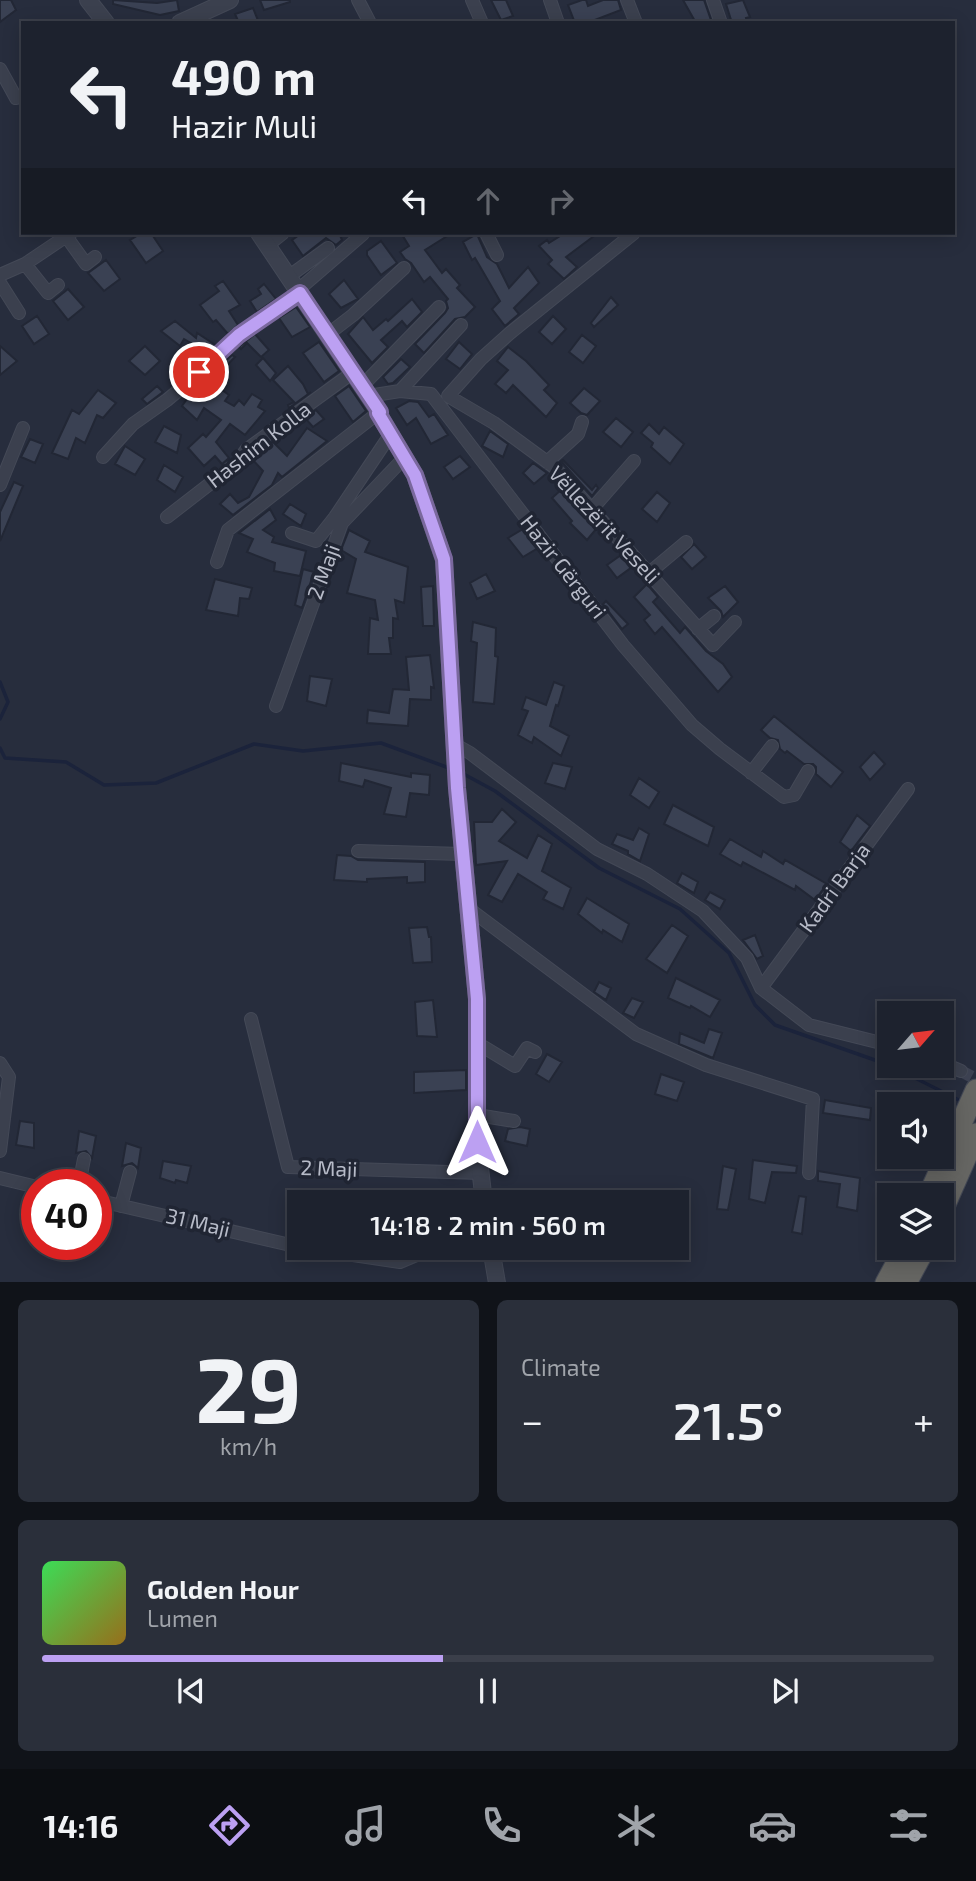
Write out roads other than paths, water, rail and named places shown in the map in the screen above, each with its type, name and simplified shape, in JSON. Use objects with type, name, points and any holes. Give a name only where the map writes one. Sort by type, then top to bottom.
[{"type":"highway","points":[[934,1183],[976,1090]]},
{"type":"highway","points":[[954,1184],[976,1134]]},
{"type":"highway","points":[[887,1282],[898,1260]]},
{"type":"highway","points":[[907,1282],[918,1260]]},
{"type":"street","points":[[88,0],[104,21]]},
{"type":"street","points":[[202,18],[230,0]]},
{"type":"street","points":[[358,0],[369,21]]},
{"type":"street","points":[[472,0],[481,21]]},
{"type":"street","points":[[550,0],[557,21]]},
{"type":"street","points":[[628,0],[635,21]]},
{"type":"street","points":[[713,0],[720,21]]},
{"type":"street","points":[[0,69],[16,98],[21,97]]},
{"type":"street","points":[[0,275],[25,264],[68,235]]},
{"type":"street","points":[[70,235],[86,264],[95,257]]},
{"type":"street","points":[[103,457],[133,425],[214,361],[239,335],[299,292],[362,235]]},
{"type":"street","points":[[487,235],[497,255]]},
{"type":"street","points":[[449,396],[481,359],[510,333],[632,235]]},
{"type":"street","points":[[263,239],[380,412],[378,413],[390,435],[415,475],[444,559],[457,788],[477,999],[477,1142],[483,1190]]},
{"type":"street","points":[[288,277],[328,248]]},
{"type":"street","points":[[25,264],[48,293],[58,285]]},
{"type":"street","points":[[327,335],[404,268]]},
{"type":"street","points":[[0,283],[19,313]]},
{"type":"street","name":"Hashim Kolla","points":[[167,517],[238,462],[246,450],[361,385],[439,307]]},
{"type":"street","points":[[400,391],[461,325]]},
{"type":"street","points":[[361,385],[430,394]]},
{"type":"street","name":"Vëllezërit Veseli","points":[[430,394],[449,396],[494,423],[547,462],[713,645],[735,622]]},
{"type":"street","name":"Hazir Gërguri","points":[[430,394],[623,645],[692,724],[751,773],[785,797],[794,795],[808,771]]},
{"type":"street","points":[[217,562],[228,530],[378,413]]},
{"type":"street","points":[[547,462],[578,434],[582,422]]},
{"type":"street","points":[[0,485],[23,428]]},
{"type":"street","name":"2 Maji","points":[[292,533],[316,541],[390,435]]},
{"type":"street","name":"2 Maji","points":[[276,706],[342,523],[405,457]]},
{"type":"street","points":[[592,509],[634,460]]},
{"type":"street","points":[[649,573],[686,542]]},
{"type":"street","points":[[698,629],[714,616]]},
{"type":"street","points":[[751,773],[772,746]]},
{"type":"street","points":[[455,751],[470,752],[597,849],[647,874],[704,911],[747,958],[761,988],[809,1025],[877,1042]]},
{"type":"street","name":"Kadri Barja","points":[[761,988],[908,789]]},
{"type":"street","points":[[358,851],[462,854]]},
{"type":"street","points":[[468,908],[636,1034],[706,1065],[813,1099],[809,1173]]},
{"type":"street","name":"2 Maji","points":[[251,1019],[288,1167],[481,1173]]},
{"type":"street","points":[[477,1043],[515,1066],[527,1048],[535,1052]]},
{"type":"street","points":[[0,1063],[9,1077],[0,1151]]},
{"type":"street","points":[[954,1068],[961,1071]]},
{"type":"street","points":[[477,1115],[513,1121]]},
{"type":"street","points":[[82,1169],[84,1159]]},
{"type":"street","points":[[121,1206],[131,1172]]},
{"type":"street","points":[[0,1178],[21,1183]]},
{"type":"street","name":"31 Maji","points":[[112,1204],[287,1244]]},
{"type":"street","points":[[387,1260],[405,1260]]},
{"type":"street","points":[[493,1260],[497,1282]]},
{"type":"waterway","points":[[0,682],[8,702],[0,719]]},
{"type":"waterway","points":[[0,748],[5,758],[66,762],[104,785],[156,783],[254,744],[303,751],[381,743],[449,768]]},
{"type":"waterway","points":[[460,772],[495,791],[599,868],[680,909],[729,953],[755,1005],[775,1025],[877,1061]]},
{"type":"waterway","points":[[915,1078],[959,1100]]},
{"type":"tunnel","points":[[961,1071],[976,1079]]}]
